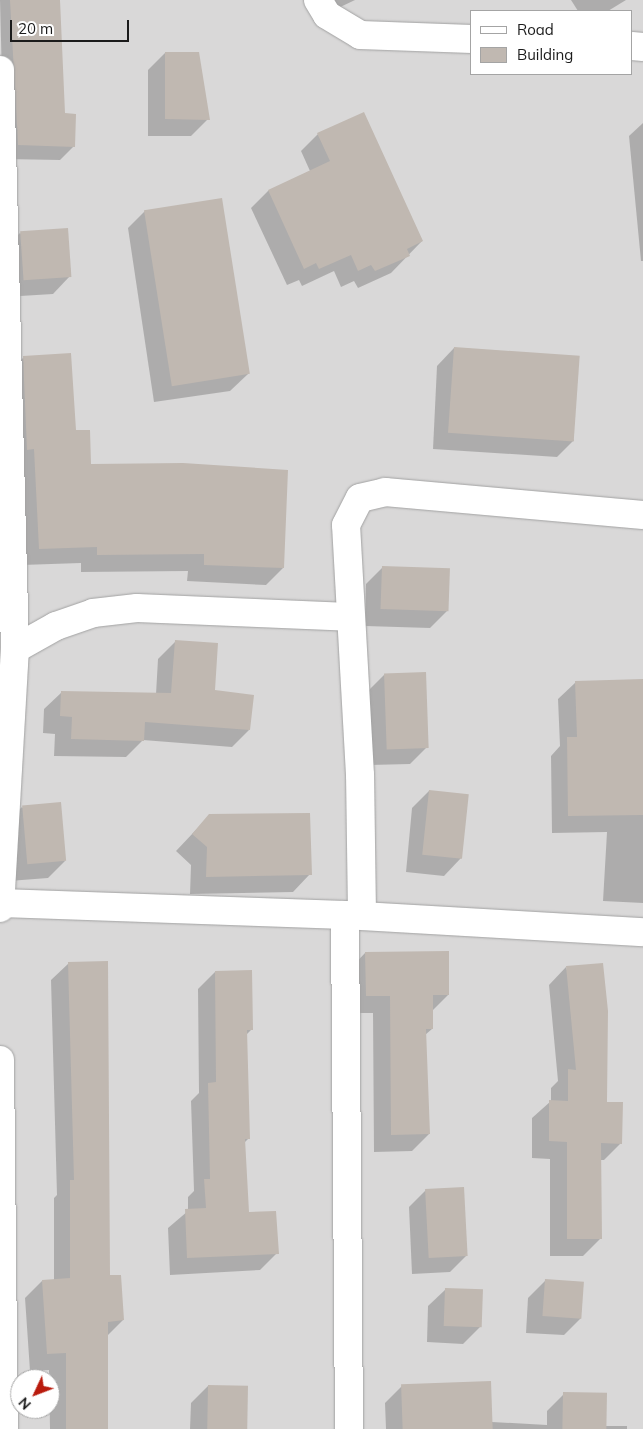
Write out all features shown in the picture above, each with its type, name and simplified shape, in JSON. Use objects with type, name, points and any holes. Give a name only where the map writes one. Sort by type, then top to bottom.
[{"type":"street","points":[[318,0],[327,15],[360,34],[470,39]]},
{"type":"street","points":[[0,70],[16,649],[0,908]]},
{"type":"street","points":[[349,1429],[354,915],[360,775],[348,617],[346,525],[360,498],[385,492],[643,515]]},
{"type":"street","points":[[16,649],[56,626],[93,613],[138,608],[348,617]]},
{"type":"street","points":[[0,903],[354,915],[643,932]]},
{"type":"street","points":[[0,1060],[4,1429]]},
{"type":"shaded area","points":[[0,0],[643,0],[643,1429],[0,1429]]},
{"type":"building","points":[[10,0],[60,0],[65,113],[76,114],[75,147],[18,145]]},
{"type":"building","points":[[165,52],[199,52],[210,120],[165,119]]},
{"type":"building","points":[[364,112],[423,241],[407,249],[410,256],[375,271],[371,265],[358,271],[351,255],[319,269],[316,263],[304,269],[268,190],[330,161],[317,133]]},
{"type":"building","points":[[222,198],[250,374],[172,386],[144,210]]},
{"type":"building","points":[[68,228],[71,277],[24,280],[20,231]]},
{"type":"building","points":[[454,347],[580,356],[574,442],[448,433]]},
{"type":"building","points":[[71,353],[76,430],[90,430],[91,464],[183,463],[288,470],[284,568],[204,565],[204,554],[97,555],[97,547],[39,549],[34,449],[27,450],[23,356]]},
{"type":"building","points":[[382,566],[450,568],[448,611],[380,609]]},
{"type":"building","points":[[175,640],[218,643],[215,690],[254,695],[250,730],[145,722],[144,741],[71,739],[72,717],[60,716],[61,691],[171,693]]},
{"type":"building","points":[[426,672],[429,748],[387,749],[384,673]]},
{"type":"building","points":[[643,679],[643,815],[568,816],[567,737],[577,737],[575,681]]},
{"type":"building","points":[[429,790],[469,794],[462,859],[422,855]]},
{"type":"building","points":[[61,802],[66,861],[27,864],[22,805]]},
{"type":"building","points":[[310,813],[312,875],[206,877],[207,847],[192,834],[209,814]]},
{"type":"building","points":[[449,951],[449,995],[433,995],[433,1029],[426,1029],[430,1134],[391,1135],[390,996],[366,996],[365,952]]},
{"type":"building","points":[[108,961],[110,1275],[121,1275],[124,1320],[108,1322],[108,1429],[66,1429],[66,1353],[47,1354],[42,1280],[70,1278],[70,1180],[74,1180],[68,962]]},
{"type":"building","points":[[603,963],[608,1011],[607,1102],[623,1102],[622,1144],[601,1143],[602,1239],[567,1239],[567,1142],[549,1141],[549,1100],[568,1101],[568,1069],[576,1070],[566,966]]},
{"type":"building","points":[[252,970],[253,1030],[247,1030],[250,1139],[245,1139],[249,1212],[276,1211],[279,1254],[187,1258],[185,1209],[206,1208],[204,1179],[210,1179],[208,1083],[216,1082],[215,971]]},
{"type":"building","points":[[464,1187],[468,1256],[429,1258],[425,1189]]},
{"type":"building","points":[[545,1279],[584,1282],[581,1319],[542,1316]]},
{"type":"building","points":[[445,1288],[483,1289],[482,1327],[444,1326]]},
{"type":"building","points":[[491,1381],[493,1429],[403,1429],[401,1384]]},
{"type":"building","points":[[208,1385],[248,1386],[247,1429],[207,1429]]},
{"type":"building","points":[[563,1392],[607,1393],[606,1429],[562,1429]]}]
